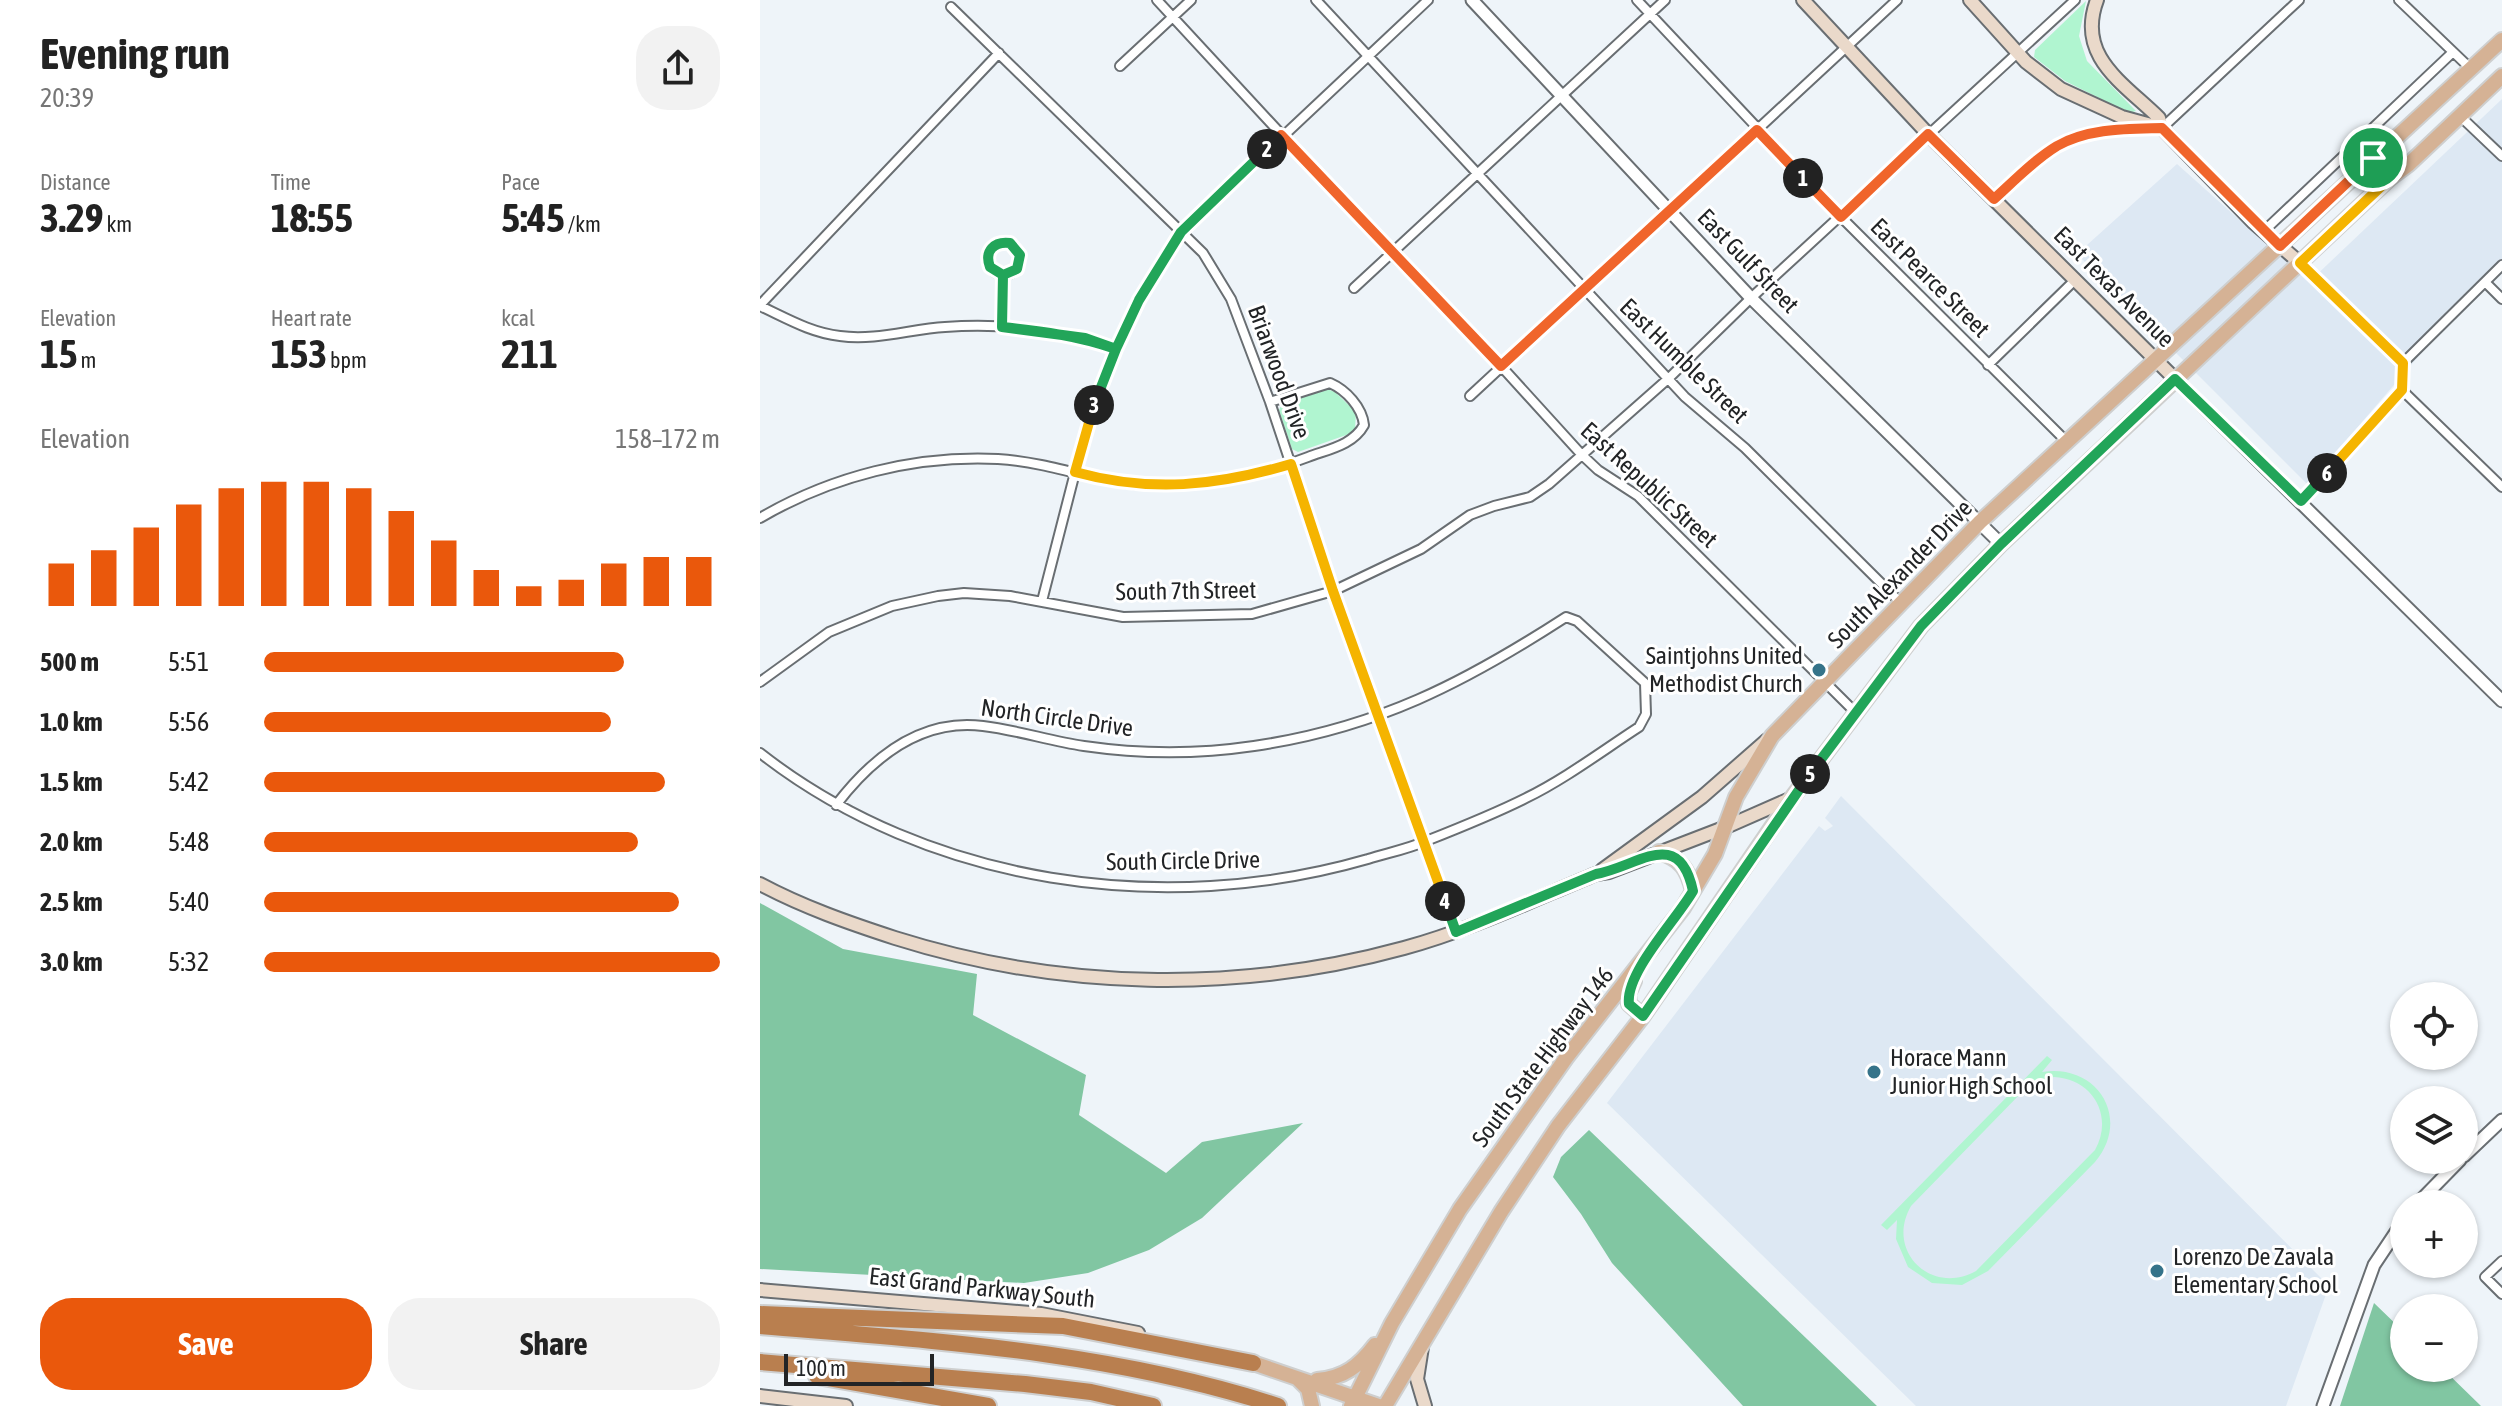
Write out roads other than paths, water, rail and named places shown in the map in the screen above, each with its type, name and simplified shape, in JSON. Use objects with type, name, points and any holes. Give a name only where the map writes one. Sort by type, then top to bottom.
[{"type":"highway","points":[[760,1314],[1063,1326],[1253,1363]]},
{"type":"highway","points":[[760,1326],[1068,1356],[1186,1379],[1278,1406]]},
{"type":"highway","points":[[760,1364],[988,1406]]},
{"type":"highway","points":[[760,1364],[1025,1384],[1091,1392],[1153,1406]]},
{"type":"main road","name":"East Texas Avenue","points":[[1803,0],[1928,134],[2175,379]]},
{"type":"main road","points":[[1970,0],[2026,62],[2061,89],[2122,117],[2162,128]]},
{"type":"main road","points":[[2097,0],[2089,27],[2098,57],[2159,118],[2162,128],[2300,263]]},
{"type":"main road","name":"South Alexander Drive","points":[[760,884],[819,912],[915,944],[1010,968],[1096,978],[1190,980],[1292,972],[1403,948],[1456,932],[1596,874],[1702,797],[1772,736],[1980,522],[2502,40]]},
{"type":"main road","name":"South Alexander Drive","points":[[1596,874],[1609,872],[1726,827],[1792,798],[1921,626],[2001,544],[2502,76]]},
{"type":"main road","points":[[2373,158],[2390,178]]},
{"type":"main road","name":"South State Highway 146","points":[[1353,1401],[1423,1268],[1497,1155],[1566,1058],[1683,908],[1715,854],[1736,797],[1772,736]]},
{"type":"main road","points":[[1382,1406],[1529,1169],[1558,1126],[1643,1016],[1792,798]]},
{"type":"main road","points":[[1659,852],[1672,856],[1683,865],[1689,872],[1693,891]]},
{"type":"main road","points":[[1643,1016],[1629,1004],[1628,994],[1647,956]]},
{"type":"main road","name":"East Grand Parkway South","points":[[760,1290],[1041,1314],[1173,1340],[1302,1379],[1353,1401],[1382,1406]]},
{"type":"main road","points":[[1302,1379],[1334,1379],[1350,1371],[1392,1323]]},
{"type":"main road","points":[[1424,1337],[1417,1379],[1425,1406]]},
{"type":"main road","points":[[1302,1379],[1312,1406]]},
{"type":"main road","points":[[760,1396],[846,1406]]},
{"type":"street","name":"East Republic Street","points":[[1157,0],[1581,454],[1598,470],[1638,496],[1856,713]]},
{"type":"street","points":[[1120,66],[1191,0]]},
{"type":"street","name":"East Humble Street","points":[[1316,0],[1685,397],[1745,448],[1901,603]]},
{"type":"street","points":[[1042,601],[1089,418],[1139,300],[1181,232],[1428,0]]},
{"type":"street","name":"East Gulf Street","points":[[1472,0],[1751,298],[2001,544]]},
{"type":"street","name":"East Pearce Street","points":[[1637,0],[1841,217],[2067,442]]},
{"type":"street","points":[[1354,288],[1665,0]]},
{"type":"street","points":[[1470,396],[1897,0]]},
{"type":"street","name":"South 7th Street","points":[[760,682],[829,632],[892,606],[964,593],[1042,601],[1123,617],[1252,614],[1333,591],[1421,549],[1470,515],[1530,497],[1549,484],[1669,378],[1751,298],[2075,0]]},
{"type":"street","points":[[1994,199],[2044,156],[2070,141],[2093,133],[2162,128],[2299,0]]},
{"type":"street","points":[[2399,0],[2471,69]]},
{"type":"street","name":"Briarwood Drive","points":[[951,7],[1203,253],[1231,299],[1456,932]]},
{"type":"street","points":[[2264,231],[2453,52]]},
{"type":"street","points":[[999,53],[760,306],[820,333],[843,337],[946,327],[1002,327],[1085,338],[1116,349]]},
{"type":"street","points":[[2460,116],[2502,156]]},
{"type":"street","points":[[1005,242],[1015,246],[1020,260],[1017,269],[1003,275],[993,271],[987,257],[991,248],[1005,242]]},
{"type":"street","points":[[2300,263],[2403,363]]},
{"type":"street","points":[[2301,501],[2402,390],[2403,363],[2502,265]]},
{"type":"street","points":[[1002,327],[1003,275]]},
{"type":"street","points":[[1988,365],[2076,279]]},
{"type":"street","points":[[2485,282],[2502,299]]},
{"type":"street","name":"East Texas Avenue","points":[[2175,379],[2502,701]]},
{"type":"street","points":[[760,518],[801,496],[843,480],[877,470],[929,462],[999,459],[1100,479],[1197,485],[1291,464],[1351,441],[1364,425],[1360,408],[1330,383],[1270,402]]},
{"type":"street","points":[[2402,390],[2502,487]]},
{"type":"street","name":"North Circle Drive","points":[[836,805],[866,769],[894,746],[935,729],[959,724],[1012,730],[1088,747],[1163,752],[1252,746],[1321,734],[1380,716],[1493,664],[1566,617],[1577,621],[1600,641]]},
{"type":"street","name":"South Circle Drive","points":[[760,753],[836,805],[967,859],[1058,880],[1135,886],[1228,884],[1273,879],[1341,866],[1423,842],[1528,797],[1639,727],[1646,714],[1645,683],[1600,641]]},
{"type":"street","points":[[2478,1143],[2502,1120]]},
{"type":"street","points":[[2431,1190],[2446,1174]]},
{"type":"street","points":[[2323,1406],[2374,1265],[2390,1241]]},
{"type":"street","points":[[2502,1261],[2485,1277],[2502,1294]]},
{"type":"place","name":"Saintjohns United Methodist Church","points":[[1819,670]]},
{"type":"place","name":"Horace Mann Junior High School","points":[[1874,1072]]},
{"type":"place","name":"Lorenzo De Zavala Elementary School","points":[[2157,1271]]}]
